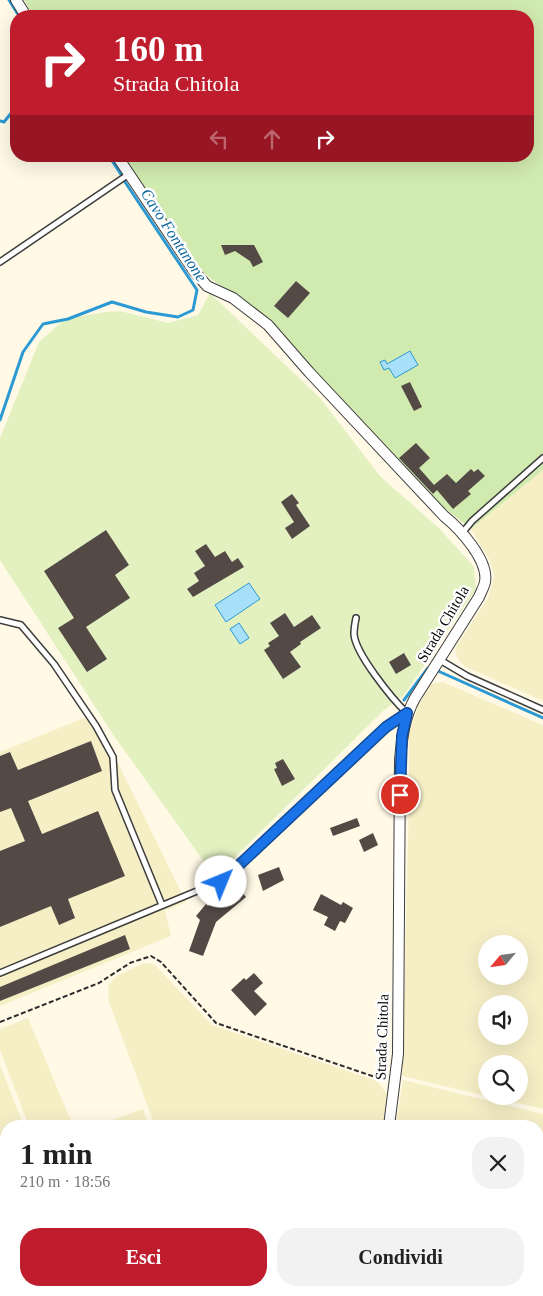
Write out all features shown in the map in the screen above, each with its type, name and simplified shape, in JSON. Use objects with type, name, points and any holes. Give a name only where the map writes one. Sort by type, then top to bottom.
[{"type":"street","name":"Strada Chitola","points":[[121,162],[198,276],[207,286],[233,298],[268,325],[309,372],[444,516],[463,532],[480,562],[485,580],[470,614],[407,713],[400,760],[398,1054],[391,1120]]},
{"type":"lane","points":[[0,262],[129,174]]},
{"type":"lane","points":[[463,532],[472,520],[543,458]]},
{"type":"lane","points":[[0,973],[221,882],[386,727],[407,713],[393,700],[359,653],[354,634],[356,618]]},
{"type":"lane","points":[[0,620],[21,624],[54,664],[96,726],[113,757],[115,790],[162,905]]},
{"type":"lane","points":[[440,660],[467,676],[543,710]]},
{"type":"path","points":[[0,1022],[98,983],[130,963],[151,956],[161,962],[216,1023],[378,1076],[395,1087]]},
{"type":"shaded area","points":[[543,470],[543,701],[464,666],[457,658],[455,648],[488,598],[494,576],[490,561],[471,529]]},
{"type":"shaded area","points":[[443,682],[543,725],[543,1109],[526,1105],[528,1105],[528,1055],[478,1055],[478,1094],[402,1076],[409,733],[419,704],[431,684]]},
{"type":"shaded area","points":[[94,714],[186,902],[165,911],[171,936],[0,1006],[0,752]]},
{"type":"shaded area","points":[[144,963],[154,964],[212,1025],[377,1081],[387,1094],[384,1120],[153,1120],[109,1002],[108,986],[115,977]]},
{"type":"shaded area","points":[[28,1018],[70,1120],[27,1120],[0,1050],[0,1029]]},
{"type":"shaded area","points":[[0,1065],[22,1120],[0,1120]]},
{"type":"shaded area","points":[[403,1080],[478,1098],[478,1105],[506,1105],[543,1114],[543,1120],[397,1120]]},
{"type":"shaded area","points":[[143,1109],[147,1120],[112,1120]]},
{"type":"green space","points":[[24,0],[543,0],[543,470],[471,529],[432,498],[258,311],[219,285],[198,267],[127,162],[534,162],[534,10],[30,10]]},
{"type":"green space","points":[[210,293],[320,398],[380,476],[440,529],[474,567],[476,589],[404,695],[383,711],[215,877],[114,736],[0,560],[0,438],[39,342],[65,319],[106,312],[120,311],[168,323],[198,315]]},
{"type":"water","points":[[410,351],[418,365],[395,378],[389,368],[384,370],[380,362],[385,360],[387,364]]},
{"type":"water","points":[[249,583],[260,599],[226,622],[215,605]]},
{"type":"water","points":[[239,623],[249,638],[240,644],[230,629]]},
{"type":"building","points":[[221,245],[254,245],[263,262],[253,267],[250,261],[235,251],[225,255]]},
{"type":"building","points":[[296,281],[310,293],[288,318],[274,306]]},
{"type":"building","points":[[410,382],[422,407],[414,411],[401,386]]},
{"type":"building","points":[[416,443],[430,458],[419,468],[434,485],[447,474],[456,483],[471,469],[474,472],[478,469],[485,476],[468,491],[471,494],[453,509],[437,490],[433,494],[399,458]]},
{"type":"building","points":[[292,494],[299,503],[296,505],[310,526],[292,539],[285,528],[294,522],[281,502]]},
{"type":"building","points":[[106,530],[129,565],[115,575],[130,598],[86,627],[107,659],[87,672],[58,628],[74,618],[44,571]]},
{"type":"building","points":[[206,544],[215,557],[225,551],[232,562],[238,558],[244,567],[193,597],[187,589],[199,581],[194,573],[205,566],[195,551]]},
{"type":"building","points":[[285,613],[294,627],[312,615],[321,628],[300,642],[301,644],[290,652],[301,667],[283,679],[264,650],[270,646],[268,643],[279,636],[270,623]]},
{"type":"building","points":[[404,653],[411,665],[396,674],[389,662]]},
{"type":"building","points":[[91,741],[102,771],[28,801],[42,834],[98,811],[125,876],[68,899],[75,918],[59,925],[51,906],[0,927],[0,851],[25,841],[11,808],[0,812],[0,756],[10,752],[18,770]]},
{"type":"building","points":[[283,759],[295,779],[282,786],[274,769],[277,768],[275,763]]},
{"type":"building","points":[[357,818],[360,826],[333,836],[330,828]]},
{"type":"building","points":[[373,833],[378,845],[364,852],[359,840]]},
{"type":"building","points":[[279,867],[284,880],[263,891],[258,875]]},
{"type":"building","points":[[235,884],[246,897],[216,922],[203,956],[189,951],[200,920],[196,916],[206,904],[208,906]]},
{"type":"building","points":[[321,894],[341,905],[343,902],[353,908],[345,923],[340,921],[335,931],[324,925],[328,917],[313,910]]},
{"type":"building","points":[[125,935],[130,949],[0,1001],[0,987]]},
{"type":"building","points":[[254,973],[263,983],[254,991],[267,1004],[255,1016],[231,990],[244,978],[246,980]]},
{"type":"waterway","points":[[9,0],[15,10]]},
{"type":"waterway","points":[[0,121],[4,122],[10,114]]},
{"type":"waterway","name":"Cavo Fontanone","points":[[113,162],[122,176]]},
{"type":"waterway","name":"Cavo Fontanone","points":[[0,420],[23,352],[43,324],[68,319],[112,302],[146,312],[178,317],[193,310],[197,290],[125,182]]},
{"type":"waterway","points":[[404,700],[428,668]]},
{"type":"waterway","points":[[438,671],[543,718]]},
{"type":"route","points":[[221,882],[386,727],[407,713],[402,736],[400,795]]}]
